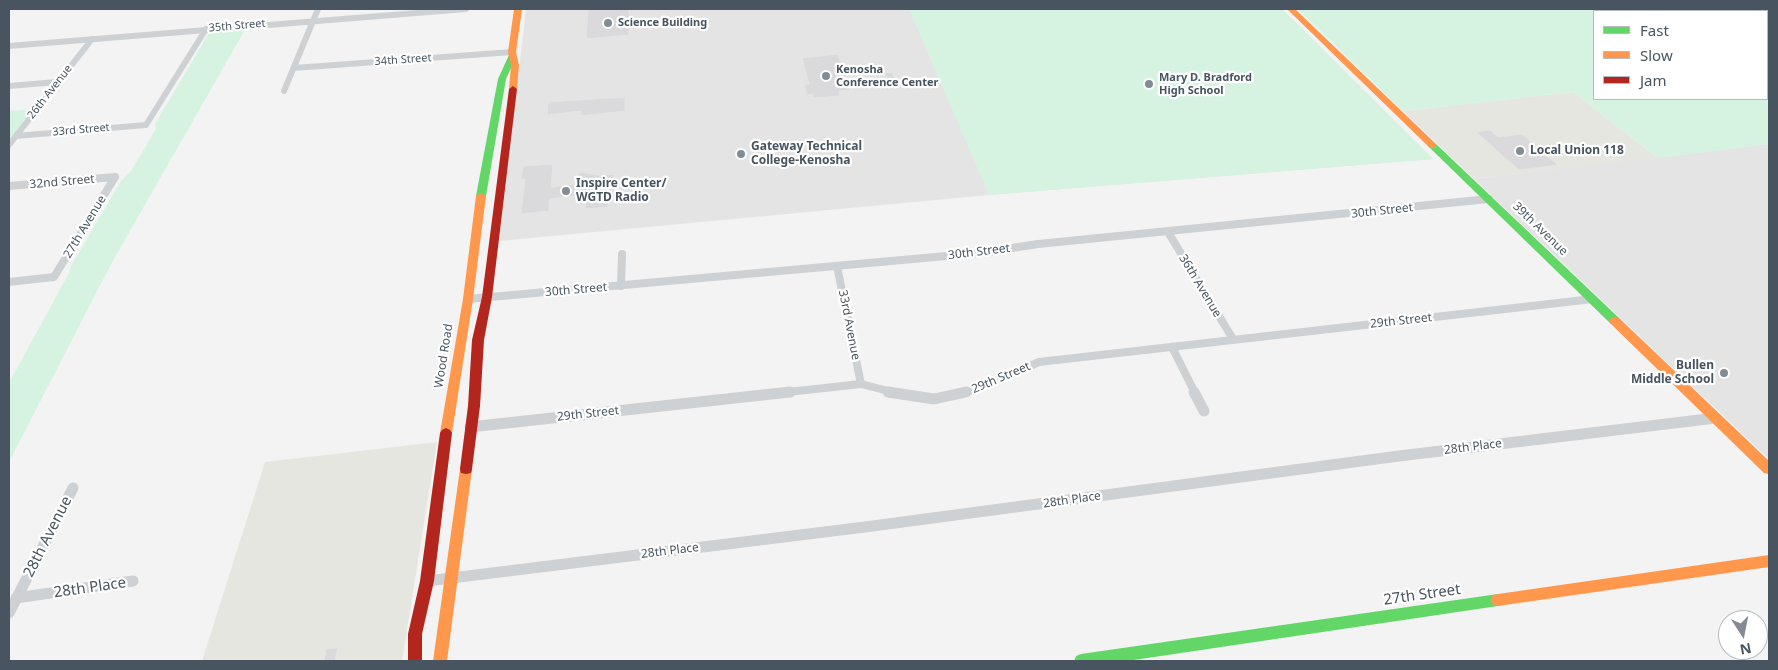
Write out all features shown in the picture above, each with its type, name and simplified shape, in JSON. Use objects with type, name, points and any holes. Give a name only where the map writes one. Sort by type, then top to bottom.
[{"type":"street","points":[[284,91],[318,9]]},
{"type":"street","name":"35th Street","points":[[9,46],[466,9]]},
{"type":"street","name":"Wood Road","points":[[415,661],[418,614],[427,581],[440,473],[468,299],[474,240],[485,172],[494,134],[502,79],[512,55],[518,9]]},
{"type":"street","name":"39th Avenue","points":[[1291,9],[1769,469]]},
{"type":"street","name":"33rd Street","points":[[16,136],[146,125],[206,29]]},
{"type":"street","name":"26th Avenue","points":[[9,145],[92,39]]},
{"type":"street","name":"Wood Road","points":[[440,661],[470,427],[478,340],[487,298],[512,98],[515,65],[512,55]]},
{"type":"street","name":"34th Street","points":[[294,68],[512,55]]},
{"type":"street","points":[[9,86],[58,82]]},
{"type":"street","name":"32nd Street","points":[[9,186],[115,177]]},
{"type":"street","name":"27th Avenue","points":[[9,282],[54,277],[115,177]]},
{"type":"street","name":"30th Street","points":[[468,299],[980,253],[1038,244],[1489,199]]},
{"type":"street","name":"36th Avenue","points":[[1168,232],[1233,339]]},
{"type":"street","points":[[622,254],[622,286]]},
{"type":"street","name":"33rd Avenue","points":[[837,266],[861,384]]},
{"type":"street","name":"29th Street","points":[[470,427],[861,384],[883,391],[934,399],[974,390],[1038,362],[1593,300]]},
{"type":"street","points":[[1172,347],[1204,411]]},
{"type":"street","name":"28th Place","points":[[427,581],[865,527],[1399,456],[1716,418]]},
{"type":"street","name":"28th Avenue","points":[[9,613],[73,488]]},
{"type":"street","name":"27th Street","points":[[1080,661],[1769,561]]},
{"type":"street","name":"28th Place","points":[[16,598],[133,581]]},
{"type":"shaded area","points":[[526,9],[1282,9],[1433,159],[989,195],[499,241]]},
{"type":"shaded area","points":[[1573,92],[1658,158],[1474,179],[1403,111]]},
{"type":"shaded area","name":"Bullen Middle School","points":[[1769,144],[1769,459],[1474,179]]},
{"type":"shaded area","points":[[437,442],[402,661],[202,661],[265,462]]},
{"type":"green space","name":"Mary D. Bradford High School","points":[[909,9],[1282,9],[1433,159],[989,195]]},
{"type":"green space","points":[[1298,9],[1676,10],[1593,10],[1593,100],[1768,100],[1769,68],[1769,144],[1658,158],[1573,92],[1403,111]]},
{"type":"green space","points":[[246,28],[111,264],[9,462],[9,383],[70,268],[121,181],[131,171],[156,129],[155,124],[209,33]]},
{"type":"green space","points":[[36,109],[9,145],[9,111]]},
{"type":"building","name":"Science Building","points":[[588,9],[629,9],[629,35],[586,39]]},
{"type":"building","name":"Kenosha Conference Center","points":[[838,54],[849,90],[839,91],[840,96],[813,98],[812,94],[807,95],[804,84],[809,84],[802,58]]},
{"type":"building","points":[[892,72],[898,86],[890,87],[885,73]]},
{"type":"building","points":[[625,97],[625,111],[581,116],[581,111],[547,115],[548,102]]},
{"type":"building","name":"Local Union 118","points":[[1490,130],[1498,137],[1522,134],[1558,165],[1519,170],[1476,132]]},
{"type":"building","name":"Inspire Center/ WGTD Radio","points":[[553,164],[551,187],[575,184],[579,172],[599,175],[614,174],[614,181],[608,182],[608,207],[585,209],[586,195],[550,199],[549,211],[521,214],[525,179],[521,179],[523,166]]},
{"type":"building","points":[[338,648],[335,661],[324,661],[326,649]]},
{"type":"traffic: fast","points":[[481,196],[502,79],[512,57]]},
{"type":"traffic: fast","points":[[1433,146],[1615,321]]},
{"type":"traffic: fast","points":[[1081,661],[1498,600]]},
{"type":"traffic: slow","points":[[513,89],[515,65],[512,52],[518,9]]},
{"type":"traffic: slow","points":[[1291,9],[1433,146]]},
{"type":"traffic: slow","points":[[446,433],[468,299],[481,196]]},
{"type":"traffic: slow","points":[[1615,321],[1769,469]]},
{"type":"traffic: slow","points":[[440,661],[466,469]]},
{"type":"traffic: slow","points":[[1498,600],[1769,561]]},
{"type":"traffic: jam","points":[[466,469],[474,406],[478,340],[487,297],[513,89]]},
{"type":"traffic: jam","points":[[415,661],[415,634],[427,581],[446,433]]},
{"type":"place","name":"Science Building","points":[[608,23]]},
{"type":"place","name":"Kenosha Conference Center","points":[[826,76]]},
{"type":"place","name":"Mary D. Bradford High School","points":[[1149,84]]},
{"type":"place","name":"Local Union 118","points":[[1520,151]]},
{"type":"place","name":"Gateway Technical College-Kenosha","points":[[741,154]]},
{"type":"place","name":"Inspire Center/ WGTD Radio","points":[[566,191]]},
{"type":"place","name":"Bullen Middle School","points":[[1724,373]]}]
